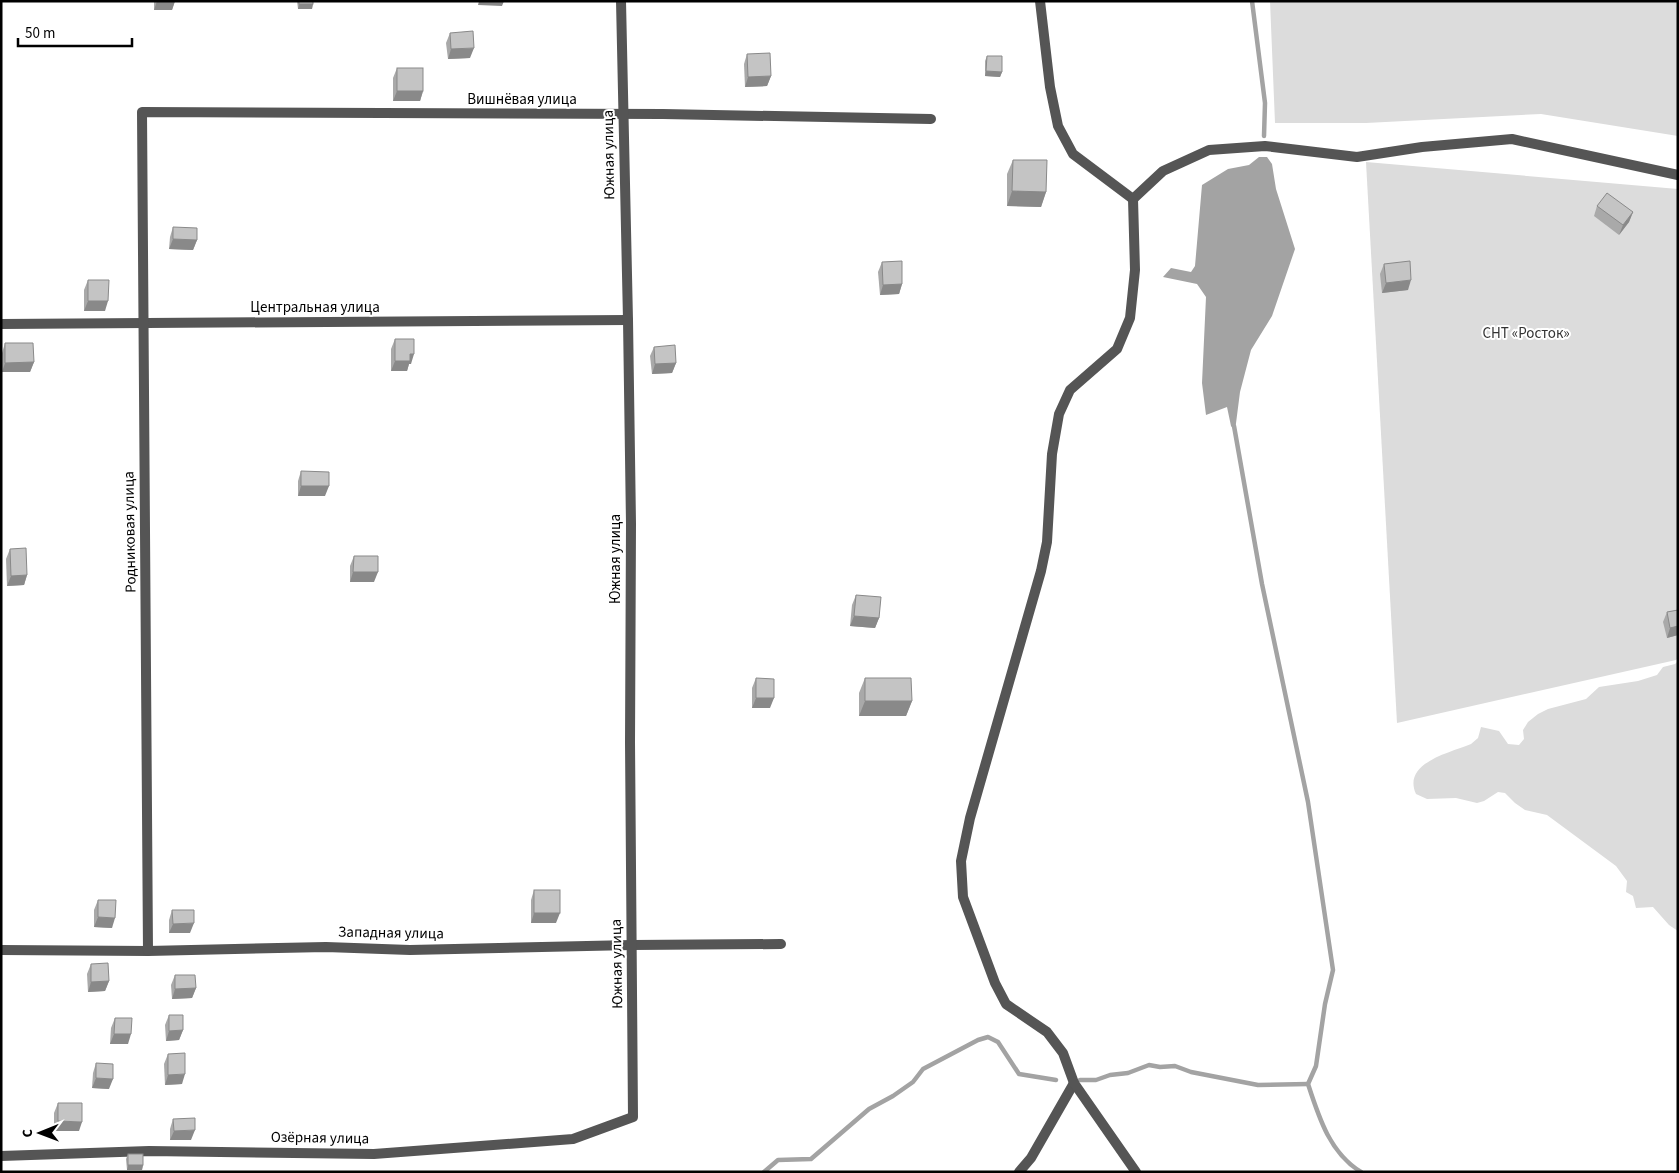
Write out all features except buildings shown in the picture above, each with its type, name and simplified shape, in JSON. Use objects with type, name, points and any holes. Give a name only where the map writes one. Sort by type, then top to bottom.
[{"type":"street","name":"Южная улица","points":[[621,1],[628,320],[634,1117]]},
{"type":"street","points":[[1040,1],[1050,87],[1058,126],[1073,154],[1133,199]]},
{"type":"street","name":"Вишнёвая улица","points":[[142,112],[623,114],[931,119]]},
{"type":"street","name":"Родниковая улица","points":[[142,112],[148,951]]},
{"type":"street","points":[[1136,1172],[1074,1083],[1063,1053],[1058,1046],[1046,1032],[1006,1004],[995,983],[963,897],[960,861],[970,818],[1038,581],[1047,542],[1052,454],[1059,414],[1070,390],[1117,349],[1130,318],[1135,270],[1133,199],[1163,171],[1209,150],[1264,146],[1357,157],[1422,147],[1512,139],[1678,176]]},
{"type":"street","name":"Центральная улица","points":[[1,324],[628,320]]},
{"type":"street","name":"Западная улица","points":[[1,950],[148,951],[326,947],[410,950],[781,944]]},
{"type":"street","points":[[1019,1172],[1032,1158],[1074,1083]]},
{"type":"street","name":"Озёрная улица","points":[[1,1156],[149,1151],[374,1154],[573,1139],[634,1117]]},
{"type":"green space","points":[[1270,1],[1678,1],[1678,136],[1541,114],[1366,123],[1275,123]]},
{"type":"green space","name":"СНТ «Росток»","points":[[1366,162],[1678,189],[1678,658],[1676,660],[1397,723]]},
{"type":"green space","points":[[1678,661],[1678,931],[1669,925],[1653,907],[1636,908],[1633,896],[1626,892],[1627,881],[1616,866],[1547,815],[1525,810],[1505,793],[1498,792],[1477,803],[1456,798],[1427,799],[1416,794],[1413,783],[1421,767],[1440,756],[1471,744],[1478,738],[1481,727],[1499,731],[1508,744],[1519,745],[1524,739],[1523,730],[1528,722],[1538,714],[1548,709],[1586,699],[1599,687],[1638,681],[1657,675],[1663,667],[1675,664]]},
{"type":"shaded area","points":[[1259,157],[1267,157],[1272,164],[1276,189],[1295,249],[1272,316],[1251,350],[1240,392],[1235,431],[1231,426],[1227,407],[1206,415],[1202,383],[1206,297],[1197,284],[1163,277],[1171,268],[1191,272],[1195,266],[1202,185],[1228,169],[1249,165]]},
{"type":"waterway","points":[[1252,1],[1265,103],[1264,136]]},
{"type":"waterway","points":[[1234,426],[1262,584],[1308,802],[1333,970],[1325,1004],[1316,1066],[1308,1084],[1327,1134],[1341,1155],[1361,1172]]},
{"type":"waterway","points":[[764,1172],[778,1160],[811,1159],[869,1109],[913,1082],[923,1069],[978,1040],[988,1037],[998,1042],[1019,1074],[1056,1080]]},
{"type":"waterway","points":[[1080,1080],[1096,1080],[1110,1075],[1128,1073],[1149,1065],[1160,1067],[1175,1066],[1191,1072],[1258,1085],[1308,1084]]}]
